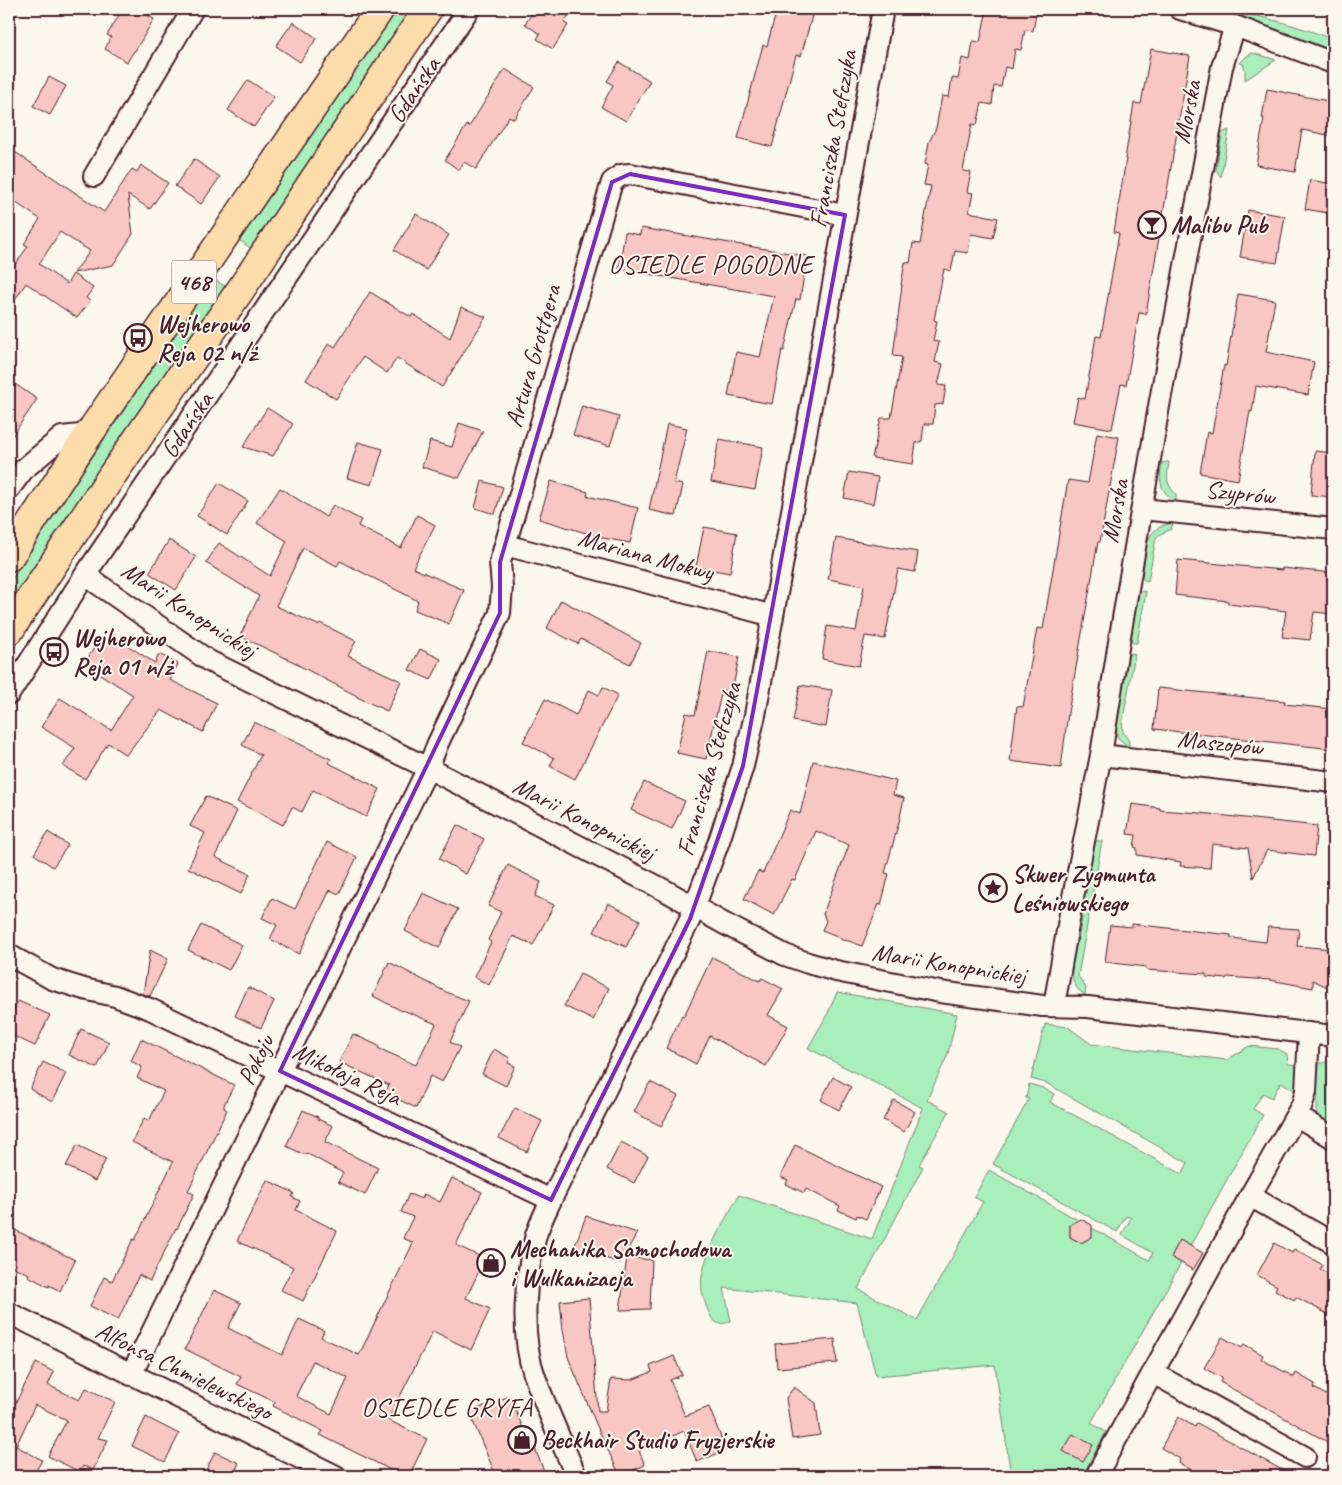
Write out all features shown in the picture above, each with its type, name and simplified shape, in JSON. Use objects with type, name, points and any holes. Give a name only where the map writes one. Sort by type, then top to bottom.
[{"type":"main road","name":"468","points":[[9,557],[89,434],[380,9]]},
{"type":"main road","name":"Gdańska","points":[[9,631],[428,9]]},
{"type":"street","points":[[94,176],[193,9]]},
{"type":"street","name":"Gdańska","points":[[9,694],[85,575],[469,9]]},
{"type":"street","name":"Franciszka Stefczyka","points":[[576,1476],[534,1374],[528,1352],[525,1314],[529,1265],[537,1233],[551,1200],[695,908],[743,766],[755,715],[883,9]]},
{"type":"street","points":[[1180,9],[1235,26],[1333,63]]},
{"type":"street","name":"Morska","points":[[1054,1006],[1101,755],[1159,406],[1222,67],[1235,26]]},
{"type":"street","name":"Artura Grottgera","points":[[428,768],[438,742],[500,613],[502,587],[500,562],[612,182],[621,175],[630,174],[845,215]]},
{"type":"street","points":[[9,489],[24,469],[62,437],[89,434]]},
{"type":"street","name":"Szyprów","points":[[1142,509],[1333,529]]},
{"type":"street","name":"Mariana Mokwy","points":[[505,545],[773,616]]},
{"type":"street","name":"Marii Konopnickiej","points":[[85,575],[209,661],[428,768],[668,892],[785,955],[836,971],[940,992],[1054,1006],[1088,1007],[1333,1036]]},
{"type":"street","name":"Maszopów","points":[[1101,755],[1333,782]]},
{"type":"street","name":"Pokoju","points":[[131,1375],[428,768]]},
{"type":"street","name":"Mikołaja Reja","points":[[9,955],[52,979],[115,996],[150,1010],[551,1200]]},
{"type":"street","points":[[1096,1476],[1250,1196],[1297,1116],[1306,1091],[1309,1033]]},
{"type":"street","points":[[1297,1116],[1333,1138]]},
{"type":"street","points":[[1250,1196],[1333,1243]]},
{"type":"street","name":"Alfonsa Chmielewskiego","points":[[9,1313],[336,1476]]},
{"type":"street","points":[[1153,1373],[1305,1457]]},
{"type":"highlighted area","points":[[630,174],[845,215],[743,766],[690,919],[551,1200],[280,1071],[500,613],[500,562],[612,182]]},
{"type":"green space","points":[[396,9],[416,9],[253,250],[239,240]]},
{"type":"green space","points":[[1215,9],[1228,9],[1309,30],[1333,40],[1333,51],[1277,30]]},
{"type":"green space","points":[[1253,53],[1276,60],[1245,80],[1245,70],[1243,64],[1240,63]]},
{"type":"green space","points":[[1229,130],[1221,177],[1216,170],[1222,133]]},
{"type":"green space","points":[[213,278],[227,288],[9,614],[9,584]]},
{"type":"green space","points":[[1169,462],[1168,483],[1176,494],[1176,501],[1163,490],[1161,480],[1162,463]]},
{"type":"green space","points":[[1173,523],[1171,529],[1156,538],[1148,581],[1144,580],[1142,577],[1147,542],[1156,530],[1163,525]]},
{"type":"green space","points":[[1142,591],[1146,592],[1137,643],[1133,643],[1130,639],[1138,594]]},
{"type":"green space","points":[[1132,653],[1135,654],[1122,724],[1123,732],[1129,741],[1129,747],[1118,738],[1115,725],[1128,656]]},
{"type":"green space","points":[[1095,841],[1102,841],[1078,976],[1086,988],[1085,995],[1077,988],[1073,979],[1072,969],[1082,912],[1077,903],[1085,894]]},
{"type":"green space","points":[[837,992],[957,1014],[948,1054],[927,1100],[949,1112],[919,1165],[923,1167],[858,1289],[917,1320],[983,1202],[974,1197],[989,1170],[1078,1220],[1070,1225],[1070,1237],[1081,1243],[1091,1237],[1092,1228],[1149,1260],[1153,1253],[1122,1235],[1131,1218],[1126,1216],[1117,1232],[993,1164],[1029,1099],[1026,1098],[1029,1084],[1054,1094],[1050,1102],[1182,1174],[1188,1163],[1046,1083],[1031,1079],[1045,1024],[1068,1027],[1091,1044],[1227,1060],[1249,1046],[1278,1049],[1287,1054],[1288,1064],[1297,1065],[1297,1085],[1294,1090],[1281,1082],[1272,1098],[1263,1093],[1253,1109],[1263,1115],[1190,1246],[1180,1241],[1171,1257],[1181,1263],[1091,1423],[1106,1432],[1082,1476],[1077,1476],[1065,1470],[1061,1476],[1009,1476],[1010,1469],[995,1365],[876,1376],[857,1303],[724,1288],[731,1321],[720,1324],[715,1322],[710,1316],[703,1295],[701,1280],[704,1265],[717,1234],[739,1195],[872,1239],[923,1108],[808,1048],[828,1013]]},
{"type":"green space","points":[[1333,1056],[1333,1128],[1319,1119],[1317,1114],[1318,1063],[1324,1063]]},
{"type":"building","points":[[123,9],[137,9],[154,19],[127,62],[105,49],[111,37],[107,35]]},
{"type":"building","points":[[535,9],[573,9],[564,23],[568,25],[553,49],[537,39],[540,34],[525,24]]},
{"type":"building","points":[[777,9],[814,9],[801,56],[796,55],[772,147],[738,138],[763,45],[767,46]]},
{"type":"building","points":[[987,9],[1037,9],[1033,31],[1025,30],[1021,50],[1015,49],[1012,69],[1005,67],[1001,87],[994,86],[992,105],[982,103],[977,125],[972,124],[963,171],[971,172],[967,192],[973,193],[969,212],[998,218],[993,238],[971,234],[968,253],[955,251],[951,271],[944,269],[934,320],[937,321],[933,341],[939,342],[935,362],[943,364],[938,385],[946,386],[943,404],[935,405],[933,424],[924,424],[922,441],[916,443],[913,464],[872,458],[881,418],[891,418],[902,357],[893,356],[901,285],[905,262],[910,263],[913,243],[920,244],[931,186],[924,185],[928,165],[925,164],[929,142],[936,128],[942,96],[949,97],[952,78],[958,79],[962,58],[970,60],[973,41],[980,42]]},
{"type":"building","points":[[293,22],[317,38],[300,62],[276,46]]},
{"type":"building","points":[[1151,49],[1190,56],[1146,314],[1139,313],[1126,385],[1121,384],[1112,429],[1073,422],[1078,397],[1085,399],[1096,336],[1101,337],[1119,233],[1114,232],[1134,103],[1141,104]]},
{"type":"building","points":[[619,62],[650,81],[626,121],[601,107],[613,85],[607,81]]},
{"type":"building","points":[[505,69],[534,87],[514,119],[509,116],[476,169],[464,162],[459,170],[445,160],[467,125],[469,127]]},
{"type":"building","points":[[49,77],[66,86],[50,115],[33,106]]},
{"type":"building","points":[[248,80],[274,97],[254,127],[228,110]]},
{"type":"building","points":[[1267,89],[1333,102],[1333,136],[1302,130],[1295,172],[1256,165]]},
{"type":"building","points":[[9,148],[104,212],[132,169],[137,172],[141,165],[168,183],[150,209],[128,195],[133,234],[113,265],[74,273],[90,251],[60,232],[39,264],[67,284],[73,274],[93,288],[86,298],[90,301],[77,318],[26,283],[9,309],[9,274],[28,246],[24,244],[40,219],[9,198]]},
{"type":"building","points":[[194,159],[220,177],[201,204],[175,186]]},
{"type":"building","points":[[1310,180],[1333,184],[1333,214],[1305,209]]},
{"type":"building","points":[[1248,210],[1285,216],[1277,263],[1240,257]]},
{"type":"building","points":[[416,214],[449,235],[426,270],[394,250]]},
{"type":"building","points":[[641,228],[807,256],[800,300],[796,299],[784,351],[782,350],[772,404],[728,396],[736,352],[760,357],[774,296],[619,269],[625,232],[640,235]]},
{"type":"building","points":[[370,292],[411,317],[413,314],[450,338],[461,307],[486,317],[442,387],[397,358],[387,373],[363,357],[336,399],[306,380],[329,343],[335,347]]},
{"type":"building","points":[[1238,294],[1275,300],[1266,352],[1314,362],[1308,395],[1256,386],[1238,480],[1200,473],[1207,432],[1212,433]]},
{"type":"building","points":[[9,380],[37,399],[9,441]]},
{"type":"building","points":[[582,406],[619,417],[610,446],[573,435]]},
{"type":"building","points":[[267,408],[293,424],[273,456],[243,447]]},
{"type":"building","points":[[459,423],[483,431],[459,478],[422,467],[430,441],[452,447]]},
{"type":"building","points":[[667,424],[687,428],[674,483],[683,485],[676,516],[649,510]]},
{"type":"building","points":[[1097,433],[1119,437],[1100,542],[1098,542],[1068,713],[1061,768],[1010,761],[1017,706],[1023,707],[1037,628],[1043,629],[1068,480],[1088,483]]},
{"type":"building","points":[[719,439],[763,447],[755,490],[711,482]]},
{"type":"building","points":[[358,442],[383,449],[372,485],[347,478]]},
{"type":"building","points":[[1315,451],[1333,453],[1333,497],[1311,495]]},
{"type":"building","points":[[849,472],[878,477],[873,504],[844,498]]},
{"type":"building","points":[[482,481],[503,487],[495,514],[475,508]]},
{"type":"building","points":[[551,481],[588,492],[587,496],[638,508],[630,543],[603,538],[539,519]]},
{"type":"building","points":[[219,483],[248,501],[227,535],[197,516]]},
{"type":"building","points":[[280,488],[326,517],[333,505],[361,520],[358,526],[401,548],[417,515],[435,525],[413,568],[464,590],[449,624],[415,610],[418,601],[340,561],[337,566],[303,548],[276,606],[318,625],[320,623],[356,641],[348,656],[401,681],[387,711],[240,636],[259,596],[206,563],[219,543],[270,576],[287,541],[257,523]]},
{"type":"building","points":[[704,527],[737,533],[730,573],[696,567]]},
{"type":"building","points":[[836,538],[918,552],[915,572],[898,569],[885,639],[865,636],[859,666],[822,659],[827,626],[856,631],[864,586],[828,579]]},
{"type":"building","points":[[169,540],[196,557],[176,590],[149,573]]},
{"type":"building","points":[[1178,560],[1333,573],[1333,614],[1314,612],[1310,640],[1282,637],[1286,611],[1228,604],[1228,601],[1175,595]]},
{"type":"building","points":[[561,600],[641,643],[630,664],[581,639],[578,644],[547,628]]},
{"type":"building","points":[[105,631],[155,663],[159,654],[178,664],[170,680],[217,703],[203,732],[161,710],[126,755],[108,743],[85,779],[63,766],[75,748],[41,727],[60,698],[111,730],[133,695],[84,664]]},
{"type":"building","points":[[420,649],[441,659],[431,680],[409,670]]},
{"type":"building","points":[[708,651],[739,657],[732,692],[722,690],[706,759],[677,753],[686,713],[695,715]]},
{"type":"building","points":[[800,685],[832,690],[826,727],[793,721]]},
{"type":"building","points":[[603,687],[618,695],[575,779],[550,766],[554,758],[523,742],[545,699],[576,715],[589,690],[599,695]]},
{"type":"building","points":[[1158,688],[1285,701],[1284,704],[1333,709],[1333,749],[1154,729]]},
{"type":"building","points":[[254,722],[331,759],[329,763],[380,789],[366,817],[313,790],[302,812],[292,807],[283,825],[237,802],[261,755],[242,745]]},
{"type":"building","points":[[813,761],[896,781],[893,795],[904,798],[885,873],[889,874],[881,905],[879,904],[862,946],[842,940],[822,930],[826,921],[823,914],[849,845],[816,831],[795,880],[792,879],[774,915],[744,899],[758,871],[763,873],[790,810],[800,814]]},
{"type":"building","points":[[644,782],[685,801],[672,829],[631,810]]},
{"type":"building","points":[[206,796],[237,811],[215,857],[250,874],[241,894],[188,868],[205,833],[190,826]]},
{"type":"building","points":[[1132,804],[1160,808],[1160,810],[1317,826],[1314,856],[1267,850],[1253,878],[1248,848],[1212,844],[1210,868],[1180,866],[1181,862],[1137,855],[1137,848],[1134,847],[1136,835],[1127,834]]},
{"type":"building","points":[[457,825],[484,839],[466,874],[439,859]]},
{"type":"building","points":[[48,832],[68,845],[53,867],[34,854]]},
{"type":"building","points":[[327,842],[357,857],[339,894],[330,890],[299,954],[270,939],[277,925],[262,918],[272,898],[295,909]]},
{"type":"building","points":[[508,865],[541,882],[535,896],[554,905],[533,945],[513,936],[489,985],[474,977],[491,942],[488,940],[501,912],[488,906]]},
{"type":"building","points":[[423,893],[458,909],[439,948],[405,931]]},
{"type":"building","points":[[608,903],[640,920],[626,947],[594,932]]},
{"type":"building","points":[[1132,924],[1231,935],[1231,938],[1266,942],[1268,927],[1299,929],[1297,946],[1333,949],[1333,990],[1313,980],[1313,988],[1270,980],[1227,977],[1226,979],[1206,977],[1206,974],[1146,970],[1146,967],[1105,962],[1110,925],[1132,927]]},
{"type":"building","points":[[201,925],[242,945],[229,970],[188,950]]},
{"type":"building","points":[[150,950],[168,959],[150,996],[143,994]]},
{"type":"building","points":[[712,957],[760,981],[762,978],[783,989],[768,1015],[788,1026],[766,1066],[710,1036],[696,1064],[666,1048],[682,1015],[684,1016]]},
{"type":"building","points":[[389,962],[446,992],[469,1001],[450,1042],[460,1047],[442,1082],[430,1076],[416,1108],[385,1093],[389,1085],[339,1062],[353,1034],[379,1046],[378,1048],[416,1065],[436,1024],[402,1011],[373,996]]},
{"type":"building","points":[[580,974],[609,988],[593,1020],[564,1006]]},
{"type":"building","points":[[248,987],[274,1001],[261,1028],[235,1016]]},
{"type":"building","points":[[18,1001],[50,1015],[35,1046],[9,1034],[9,1021]]},
{"type":"building","points":[[81,1029],[109,1042],[97,1068],[69,1055]]},
{"type":"building","points":[[141,1039],[234,1085],[224,1105],[224,1108],[227,1110],[188,1191],[194,1194],[177,1229],[150,1281],[139,1275],[118,1320],[90,1306],[104,1277],[112,1281],[133,1239],[135,1240],[173,1162],[132,1142],[144,1118],[149,1121],[164,1091],[137,1078],[142,1067],[131,1061]]},
{"type":"building","points":[[494,1049],[510,1058],[508,1063],[515,1066],[506,1086],[482,1074]]},
{"type":"building","points":[[43,1062],[66,1073],[52,1102],[30,1089]]},
{"type":"building","points":[[833,1077],[851,1087],[839,1110],[821,1100]]},
{"type":"building","points":[[650,1082],[678,1096],[661,1126],[634,1112]]},
{"type":"building","points":[[894,1100],[915,1112],[904,1132],[883,1120]]},
{"type":"building","points":[[515,1108],[542,1121],[527,1152],[499,1138]]},
{"type":"building","points":[[303,1110],[333,1126],[325,1142],[378,1168],[365,1195],[338,1182],[343,1173],[306,1153],[305,1155],[286,1146]]},
{"type":"building","points":[[621,1142],[648,1156],[634,1183],[607,1169]]},
{"type":"building","points":[[77,1145],[106,1159],[95,1181],[66,1166]]},
{"type":"building","points":[[795,1145],[881,1187],[866,1219],[857,1215],[856,1218],[838,1210],[840,1206],[806,1189],[804,1193],[786,1184],[788,1180],[780,1177]]},
{"type":"building","points":[[452,1178],[482,1192],[456,1245],[485,1259],[466,1298],[490,1309],[471,1350],[433,1331],[388,1420],[427,1439],[409,1476],[403,1476],[320,1435],[323,1431],[273,1406],[275,1402],[237,1384],[241,1377],[185,1349],[214,1290],[241,1303],[228,1328],[282,1355],[299,1319],[324,1331],[321,1337],[359,1355],[413,1243],[403,1238],[413,1217],[401,1212],[409,1194],[422,1199],[424,1194],[440,1202]],"holes":[[[313,1361],[348,1378],[331,1414],[296,1396]]]},
{"type":"building","points":[[267,1180],[294,1193],[292,1197],[300,1201],[296,1210],[337,1231],[303,1301],[281,1290],[293,1267],[237,1241]]},
{"type":"building","points":[[586,1216],[637,1233],[620,1263],[574,1248]]},
{"type":"building","points":[[1081,1219],[1092,1225],[1092,1237],[1081,1243],[1070,1237],[1070,1225]]},
{"type":"building","points":[[9,1227],[75,1260],[60,1291],[9,1265]]},
{"type":"building","points":[[1180,1240],[1203,1253],[1193,1270],[1171,1257]]},
{"type":"building","points":[[1274,1243],[1292,1253],[1294,1249],[1323,1265],[1320,1269],[1333,1276],[1333,1317],[1296,1297],[1294,1300],[1275,1290],[1277,1286],[1257,1275]]},
{"type":"building","points":[[627,1257],[652,1260],[650,1309],[620,1310]]},
{"type":"building","points":[[589,1298],[598,1411],[606,1411],[611,1379],[631,1380],[652,1372],[650,1366],[674,1356],[682,1375],[670,1380],[685,1416],[709,1407],[726,1450],[697,1462],[684,1431],[639,1451],[645,1465],[620,1476],[568,1357],[563,1330],[560,1301]]},
{"type":"building","points":[[1222,1337],[1242,1348],[1244,1344],[1263,1355],[1261,1359],[1294,1377],[1296,1373],[1315,1384],[1314,1388],[1333,1399],[1333,1445],[1220,1382],[1222,1378],[1204,1368]]},
{"type":"building","points":[[835,1339],[837,1363],[777,1368],[775,1344]]},
{"type":"building","points":[[36,1363],[54,1372],[48,1385],[79,1400],[86,1388],[115,1402],[98,1438],[108,1440],[93,1470],[83,1466],[80,1472],[48,1456],[67,1420],[35,1405],[16,1446],[42,1460],[33,1476],[9,1476],[9,1401],[15,1404]]},
{"type":"building","points":[[794,1387],[816,1403],[820,1435],[792,1439],[786,1398]]},
{"type":"building","points":[[510,1396],[531,1448],[534,1446],[546,1476],[496,1476],[469,1412]]},
{"type":"building","points":[[146,1417],[179,1434],[165,1462],[132,1446]]},
{"type":"building","points":[[1178,1417],[1195,1427],[1197,1423],[1293,1476],[1211,1476],[1199,1470],[1197,1473],[1179,1463],[1180,1459],[1161,1448]]},
{"type":"building","points":[[1073,1434],[1093,1445],[1083,1462],[1063,1451]]},
{"type":"building","points":[[215,1452],[239,1463],[233,1476],[203,1476]]},
{"type":"place","name":"Malibu Pub","points":[[1152,225]]},
{"type":"place","name":"Wejherowo Reja 02 n/ż","points":[[138,338]]},
{"type":"place","name":"Wejherowo Reja 01 n/ż","points":[[54,652]]},
{"type":"place","name":"Skwer Zygmunta Leśniowskiego","points":[[993,888]]},
{"type":"place","name":"Mechanika Samochodowa i Wulkanizacja","points":[[491,1263]]},
{"type":"place","name":"Beckhair Studio Fryzjerskie","points":[[522,1440]]},
{"type":"district","name":"OSIEDLE POGODNE","points":[[711,264]]},
{"type":"district","name":"OSIEDLE GRYFA","points":[[447,1407]]}]
